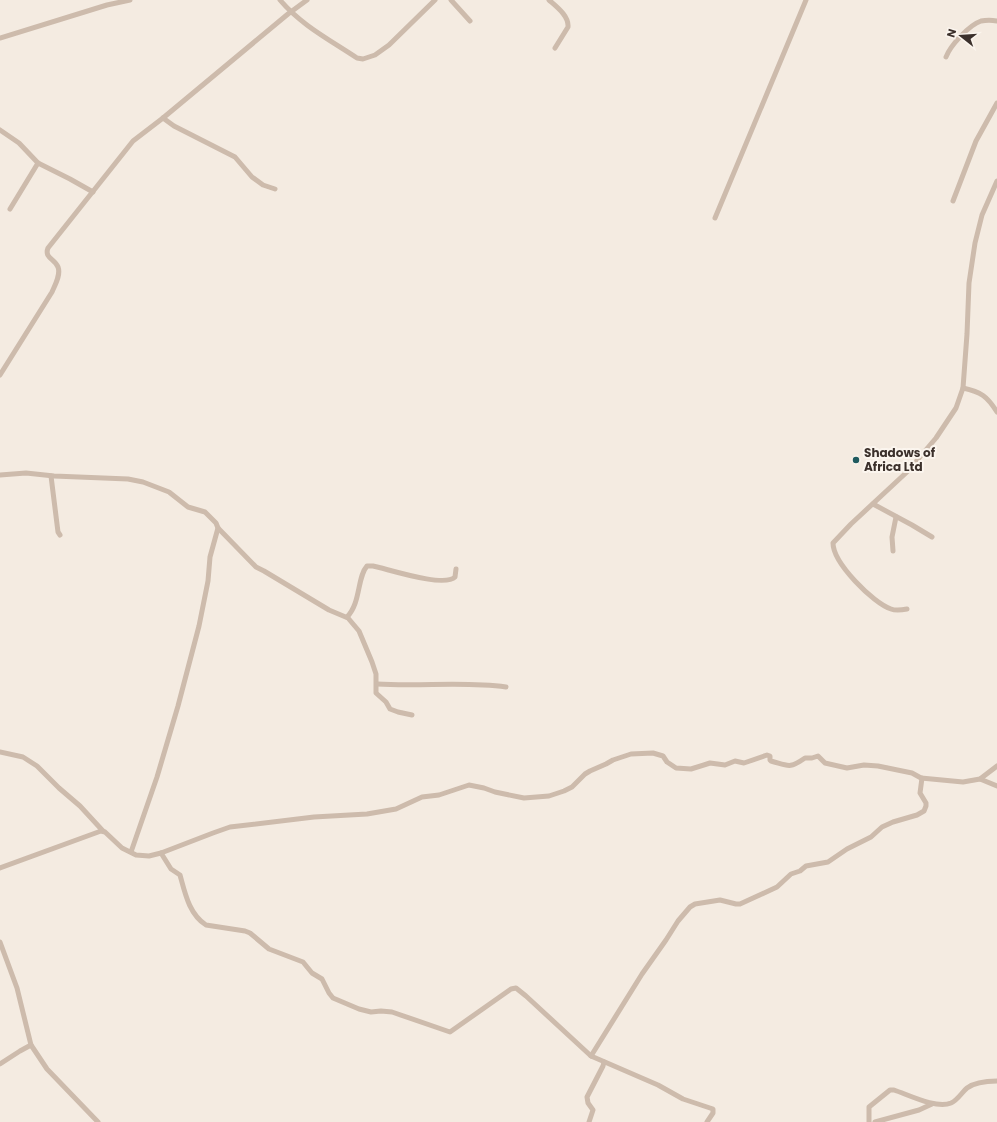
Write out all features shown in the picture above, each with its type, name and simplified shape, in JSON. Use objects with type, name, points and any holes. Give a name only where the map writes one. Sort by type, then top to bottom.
[{"type":"street","points":[[0,38],[101,7],[130,0]]},
{"type":"street","points":[[280,0],[290,12],[307,26],[357,58],[363,59],[375,55],[389,45],[435,0]]},
{"type":"street","points":[[0,375],[52,292],[57,280],[58,267],[48,255],[48,248],[133,141],[290,12],[307,0]]},
{"type":"street","points":[[451,0],[470,21]]},
{"type":"street","points":[[550,0],[563,14],[568,24],[568,27],[555,48]]},
{"type":"street","points":[[715,218],[806,0]]},
{"type":"street","points":[[946,57],[958,39],[975,24],[989,20],[997,21]]},
{"type":"street","points":[[954,201],[976,141],[997,103]]},
{"type":"street","points":[[162,118],[174,126],[235,158],[252,177],[263,186],[275,189]]},
{"type":"street","points":[[0,130],[19,143],[38,163],[93,192]]},
{"type":"street","points":[[10,209],[38,163]]},
{"type":"street","points":[[907,609],[892,610],[869,596],[846,570],[833,547],[835,540],[908,471],[936,438],[956,408],[963,388],[969,283],[974,248],[982,215],[997,180]]},
{"type":"street","points":[[963,388],[981,393],[987,398],[997,412]]},
{"type":"street","points":[[0,475],[26,473],[51,476],[128,479],[143,482],[169,492],[188,507],[204,512],[256,567],[329,610],[347,617],[359,631],[365,644],[374,668],[377,684],[376,693],[386,702],[390,709],[412,715]]},
{"type":"street","points":[[51,476],[58,532],[60,535]]},
{"type":"street","points":[[873,504],[921,530],[932,538]]},
{"type":"street","points":[[893,551],[892,537],[896,517]]},
{"type":"street","points":[[131,852],[157,777],[200,626],[208,581],[210,557],[218,528]]},
{"type":"street","points":[[347,617],[354,607],[367,566],[373,566],[431,580],[452,580],[455,577],[456,569]]},
{"type":"street","points":[[377,684],[465,684],[506,687]]},
{"type":"street","points":[[0,752],[23,757],[37,766],[80,806],[116,844],[142,856],[162,853],[230,827],[314,817],[367,814],[396,808],[422,797],[439,795],[469,785],[524,798],[549,796],[568,789],[578,782],[585,774],[612,760],[627,755],[653,753],[663,756],[667,762],[676,768],[681,769],[693,769],[710,763],[725,765],[735,761],[744,763],[768,755],[771,761],[789,766],[800,762],[806,757],[811,759],[818,756],[825,763],[843,768],[864,765],[878,766],[912,773],[922,778],[963,782],[980,779],[997,766]]},
{"type":"street","points":[[591,1056],[642,974],[678,921],[690,907],[695,904],[720,900],[740,904],[777,887],[791,874],[800,871],[806,866],[828,862],[847,849],[870,837],[882,827],[917,815],[924,811],[926,806],[926,803],[920,793],[922,778]]},
{"type":"street","points":[[980,779],[997,786]]},
{"type":"street","points":[[0,868],[103,831]]},
{"type":"street","points":[[162,853],[171,869],[180,874],[192,910],[201,922],[206,925],[245,931],[250,933],[269,949],[301,961],[312,974],[322,979],[333,998],[359,1009],[371,1012],[392,1012],[450,1032],[511,989],[516,988],[591,1056],[658,1085],[683,1099],[713,1109],[713,1113],[707,1122]]},
{"type":"street","points":[[0,942],[17,988],[31,1045],[47,1069],[98,1122]]},
{"type":"street","points":[[0,1064],[20,1050],[31,1045]]},
{"type":"street","points":[[589,1122],[593,1110],[588,1103],[587,1097],[604,1062]]},
{"type":"street","points":[[875,1122],[919,1110],[932,1104],[951,1102],[973,1084],[997,1080]]},
{"type":"street","points":[[869,1122],[869,1107],[890,1090],[894,1090],[932,1104]]},
{"type":"place","name":"Shadows of Africa Ltd","points":[[856,460]]}]
